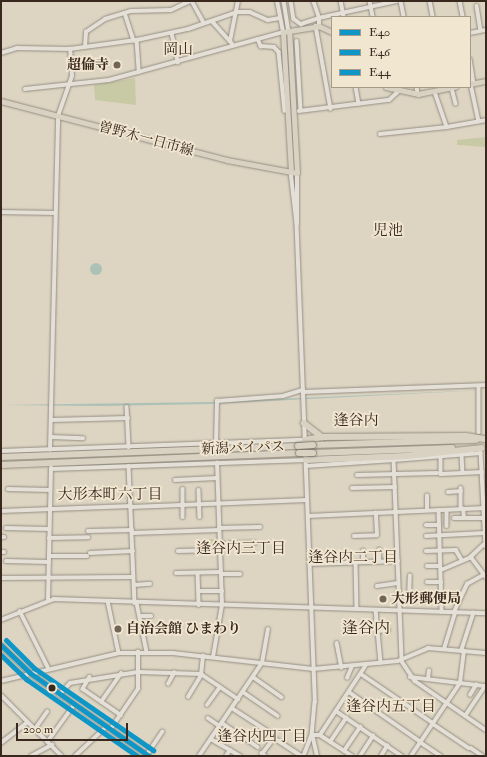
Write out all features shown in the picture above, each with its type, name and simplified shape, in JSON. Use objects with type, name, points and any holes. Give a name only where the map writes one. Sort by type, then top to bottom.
[{"type":"highway","points":[[304,423],[322,437]]},
{"type":"highway","points":[[305,440],[322,437],[442,436],[486,440]]},
{"type":"highway","name":"新潟バイパス","points":[[1,457],[486,440]]},
{"type":"highway","points":[[306,463],[406,456],[484,448]]},
{"type":"highway","name":"新潟バイパス","points":[[1,465],[299,453],[484,448]]},
{"type":"main road","points":[[291,171],[283,32],[317,26],[331,32]]},
{"type":"main road","points":[[289,31],[297,171]]},
{"type":"main road","points":[[472,84],[486,81]]},
{"type":"main road","points":[[388,88],[398,92],[418,94],[435,92],[444,88]]},
{"type":"main road","name":"曽野木一日市線","points":[[1,101],[227,160],[297,171]]},
{"type":"main road","points":[[1,645],[30,673],[147,756]]},
{"type":"street","points":[[85,47],[86,32],[105,18],[125,13],[171,10],[191,1],[204,24]]},
{"type":"street","points":[[230,41],[238,1]]},
{"type":"street","points":[[25,89],[70,86],[139,72],[283,32],[277,1]]},
{"type":"street","points":[[284,1],[289,31]]},
{"type":"street","points":[[291,1],[294,19],[301,24],[343,11],[397,1]]},
{"type":"street","points":[[313,1],[319,18],[317,26],[331,109]]},
{"type":"street","points":[[341,1],[344,16]]},
{"type":"street","points":[[370,1],[373,16]]},
{"type":"street","points":[[401,1],[404,16]]},
{"type":"street","points":[[430,1],[433,16]]},
{"type":"street","points":[[460,1],[461,16]]},
{"type":"street","points":[[477,6],[481,30]]},
{"type":"street","points":[[1,53],[17,48],[70,49],[135,41],[204,24],[237,12],[250,12],[268,20],[280,18]]},
{"type":"street","points":[[125,13],[135,41],[139,72]]},
{"type":"street","points":[[212,21],[233,46]]},
{"type":"street","points":[[471,33],[486,30]]},
{"type":"street","points":[[172,33],[178,62]]},
{"type":"street","points":[[258,39],[261,46],[274,47],[279,52],[285,111]]},
{"type":"street","points":[[297,41],[300,110],[331,109],[389,100],[398,92]]},
{"type":"street","points":[[50,450],[54,213],[58,116],[70,86],[70,49]]},
{"type":"street","points":[[471,72],[479,121]]},
{"type":"street","points":[[356,88],[359,104]]},
{"type":"street","points":[[417,88],[418,94]]},
{"type":"street","points":[[454,88],[456,104]]},
{"type":"street","points":[[435,92],[447,127]]},
{"type":"street","points":[[380,134],[447,127],[486,121]]},
{"type":"street","points":[[291,171],[297,224]]},
{"type":"street","points":[[297,171],[297,224],[313,669],[312,734],[317,756]]},
{"type":"street","points":[[1,212],[54,213]]},
{"type":"street","points":[[216,445],[216,402],[283,396],[303,391],[486,385]]},
{"type":"street","points":[[479,386],[479,432]]},
{"type":"street","points":[[128,407],[129,447]]},
{"type":"street","points":[[51,420],[128,418]]},
{"type":"street","points":[[51,437],[83,438]]},
{"type":"street","points":[[1,451],[216,445],[305,440]]},
{"type":"street","points":[[48,600],[51,468],[217,463],[346,463],[441,458],[481,453],[485,508],[485,546],[470,557],[441,568],[427,566]]},
{"type":"street","points":[[462,455],[463,473]]},
{"type":"street","points":[[441,458],[441,474],[482,472]]},
{"type":"street","points":[[394,460],[402,660],[410,678],[485,728]]},
{"type":"street","points":[[213,656],[222,605],[217,463]]},
{"type":"street","points":[[128,466],[133,576],[136,603],[140,616],[146,652]]},
{"type":"street","points":[[357,475],[437,473]]},
{"type":"street","points":[[175,480],[217,478]]},
{"type":"street","points":[[352,488],[395,487]]},
{"type":"street","points":[[8,489],[50,490]]},
{"type":"street","points":[[183,489],[183,517]]},
{"type":"street","points":[[200,490],[200,517]]},
{"type":"street","points":[[448,492],[461,490],[464,518],[454,518]]},
{"type":"street","points":[[427,510],[428,496]]},
{"type":"street","points":[[1,511],[307,500]]},
{"type":"street","points":[[308,516],[485,508]]},
{"type":"street","points":[[439,510],[442,612]]},
{"type":"street","points":[[447,510],[447,526]]},
{"type":"street","points":[[354,536],[377,535],[376,513]]},
{"type":"street","points":[[466,518],[484,518]]},
{"type":"street","points":[[426,525],[439,525]]},
{"type":"street","points":[[88,531],[260,527]]},
{"type":"street","points":[[6,528],[49,529]]},
{"type":"street","points":[[426,536],[484,532]]},
{"type":"street","points":[[49,538],[88,537]]},
{"type":"street","points":[[220,544],[255,543]]},
{"type":"street","points":[[178,551],[220,550]]},
{"type":"street","points":[[379,550],[379,562]]},
{"type":"street","points":[[426,551],[456,550],[462,560]]},
{"type":"street","points":[[49,556],[133,551]]},
{"type":"street","points":[[363,551],[363,562]]},
{"type":"street","points":[[444,649],[455,613],[467,584],[484,576],[470,557]]},
{"type":"street","points":[[6,561],[49,562]]},
{"type":"street","points":[[310,564],[398,561]]},
{"type":"street","points":[[356,562],[357,610]]},
{"type":"street","points":[[198,572],[199,605]]},
{"type":"street","points":[[176,573],[198,572],[240,574]]},
{"type":"street","points":[[1,578],[133,576]]},
{"type":"street","points":[[409,599],[408,593],[410,576]]},
{"type":"street","points":[[427,582],[441,582]]},
{"type":"street","points":[[377,586],[398,583]]},
{"type":"street","points":[[134,585],[150,584]]},
{"type":"street","points":[[199,591],[222,590]]},
{"type":"street","points":[[399,594],[408,593]]},
{"type":"street","points":[[1,620],[48,600],[486,613]]},
{"type":"street","points":[[108,602],[119,653]]},
{"type":"street","points":[[376,610],[381,663]]},
{"type":"street","points":[[20,611],[48,667]]},
{"type":"street","points":[[411,756],[460,683],[463,651],[473,613]]},
{"type":"street","points":[[140,616],[151,616]]},
{"type":"street","points":[[199,756],[262,663],[268,630]]},
{"type":"street","points":[[378,631],[388,630]]},
{"type":"street","points":[[338,643],[342,668]]},
{"type":"street","points":[[1,681],[48,667],[119,653],[146,652],[213,656],[313,669],[342,668],[402,660],[420,650],[444,649],[486,654]]},
{"type":"street","points":[[110,730],[138,689],[138,652]]},
{"type":"street","points":[[188,697],[202,675],[203,656]]},
{"type":"street","points":[[320,735],[366,665]]},
{"type":"street","points":[[347,678],[352,666]]},
{"type":"street","points":[[428,680],[429,671]]},
{"type":"street","points":[[59,695],[70,683],[90,677],[138,672],[202,675],[238,699]]},
{"type":"street","points":[[101,702],[121,673]]},
{"type":"street","points":[[168,684],[174,673]]},
{"type":"street","points":[[361,674],[483,756]]},
{"type":"street","points":[[90,677],[82,689],[121,714]]},
{"type":"street","points":[[253,677],[282,697]]},
{"type":"street","points":[[410,678],[485,686],[466,716]]},
{"type":"street","points":[[470,695],[476,685]]},
{"type":"street","points":[[207,706],[220,687]]},
{"type":"street","points":[[243,692],[278,716]]},
{"type":"street","points":[[349,692],[441,756]]},
{"type":"street","points":[[1,695],[27,723],[48,741],[62,756]]},
{"type":"street","points":[[48,741],[74,705]]},
{"type":"street","points":[[232,708],[269,732]]},
{"type":"street","points":[[336,711],[402,756]]},
{"type":"street","points":[[35,729],[47,712]]},
{"type":"street","points":[[208,718],[221,724],[258,747]]},
{"type":"street","points":[[330,742],[346,718]]},
{"type":"street","points":[[1,743],[27,723]]},
{"type":"street","points":[[75,756],[106,727]]},
{"type":"street","points":[[344,751],[360,727]]},
{"type":"street","points":[[147,756],[162,732]]},
{"type":"street","points":[[312,734],[320,735],[352,756]]},
{"type":"street","points":[[265,756],[262,754],[274,738],[303,756],[312,734]]},
{"type":"street","points":[[360,756],[373,736]]},
{"type":"street","points":[[211,739],[240,756]]},
{"type":"street","points":[[31,756],[52,745]]},
{"type":"street","points":[[380,756],[387,746]]},
{"type":"street","points":[[226,756],[230,750]]},
{"type":"green space","points":[[135,78],[136,105],[95,100],[94,85]]},
{"type":"green space","points":[[486,137],[486,147],[457,145],[457,140]]},
{"type":"green space","points":[[209,539],[220,539],[220,550],[209,550]]},
{"type":"shaded area","points":[[96,263],[100,265],[102,269],[100,273],[96,275],[92,273],[90,269],[92,265]]},
{"type":"shaded area","points":[[486,390],[212,404],[103,406],[1,405],[209,402]]},
{"type":"tunnel","points":[[50,450],[51,468]]},
{"type":"transit line","name":"E44","points":[[6,640],[34,668],[153,750]]},
{"type":"transit line","name":"E40","points":[[1,645],[30,673],[149,756]]},
{"type":"transit line","name":"E46","points":[[1,655],[26,679],[137,756]]},
{"type":"place","name":"超倫寺","points":[[117,65]]},
{"type":"place","name":"大形郵便局","points":[[383,599]]},
{"type":"place","name":"自治会館 ひまわり","points":[[118,629]]},
{"type":"district","name":"岡山","points":[[178,50]]},
{"type":"district","name":"児池","points":[[388,231]]},
{"type":"district","name":"逢谷内","points":[[356,421]]},
{"type":"district","name":"大形本町六丁目","points":[[110,495]]},
{"type":"district","name":"逢谷内三丁目","points":[[241,549]]},
{"type":"district","name":"逢谷内二丁目","points":[[353,558]]},
{"type":"district","name":"逢谷内","points":[[366,628]]},
{"type":"district","name":"逢谷内五丁目","points":[[391,707]]},
{"type":"district","name":"逢谷内四丁目","points":[[262,737]]}]
